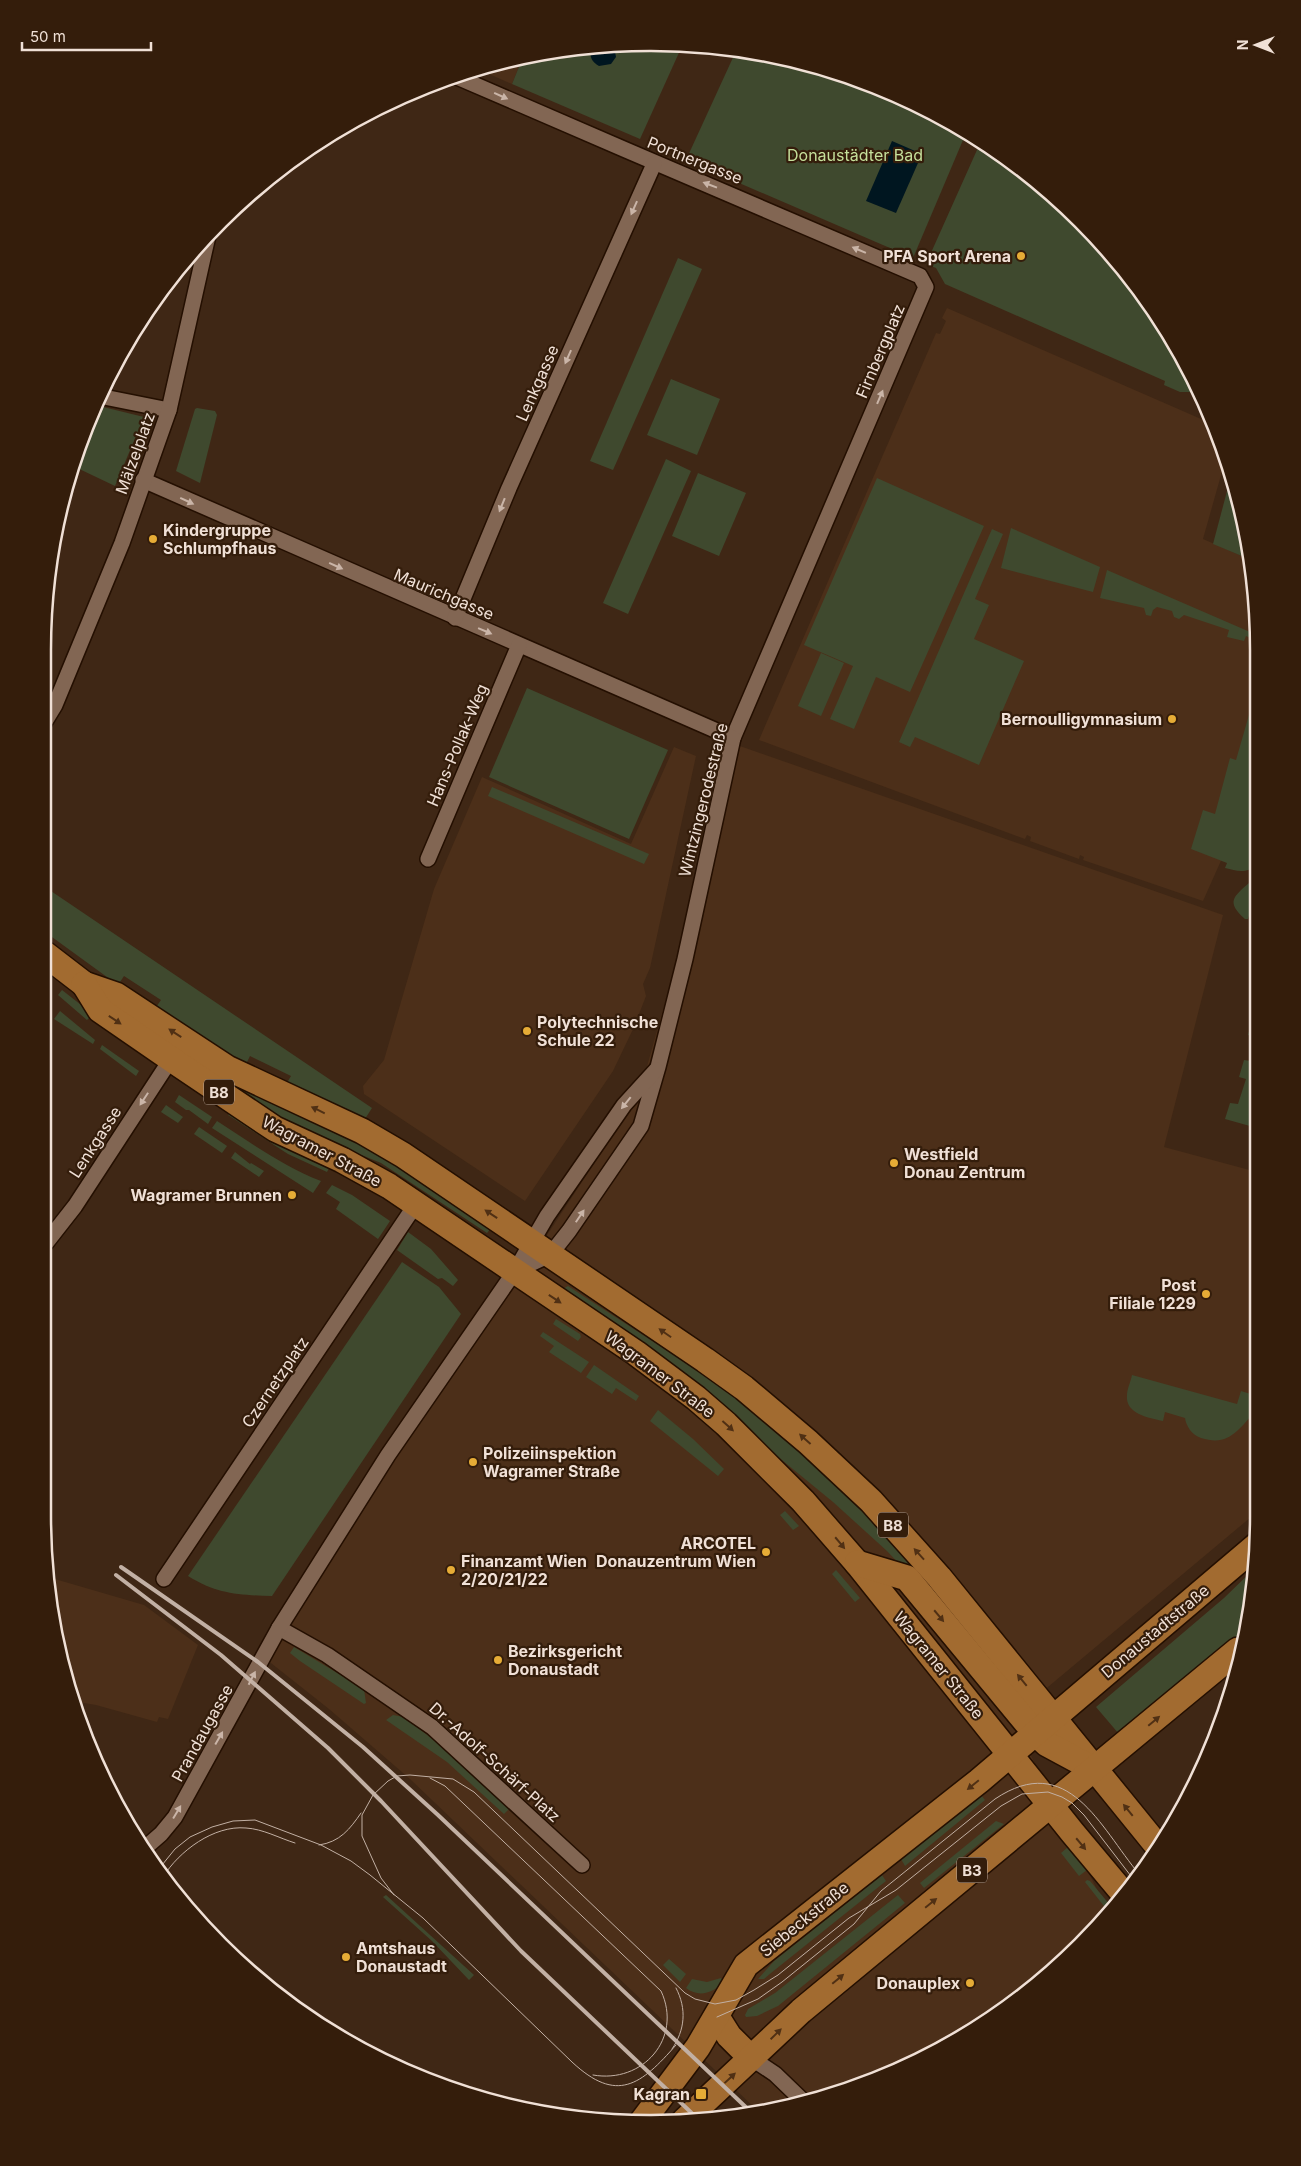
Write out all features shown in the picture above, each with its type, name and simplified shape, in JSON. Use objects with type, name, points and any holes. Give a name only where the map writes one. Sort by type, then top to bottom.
[{"type":"main road","name":"Wagramer Straße","points":[[51,959],[84,984],[116,995],[227,1068],[362,1131],[403,1155],[744,1388],[814,1447],[870,1501],[927,1563],[1044,1725],[1095,1769],[1153,1841]]},
{"type":"main road","name":"Wagramer Straße","points":[[84,984],[100,1010],[171,1059],[275,1129],[372,1176],[416,1204],[636,1353],[696,1398],[776,1473],[857,1563],[1119,1889]]},
{"type":"main road","name":"Donaustadtstraße","points":[[1010,1754],[1248,1552]]},
{"type":"main road","points":[[857,1563],[907,1578],[1044,1725]]},
{"type":"main road","name":"B3","points":[[693,2113],[800,2011],[1233,1654]]},
{"type":"main road","name":"Siebeckstraße","points":[[647,2115],[682,2070],[717,2017],[746,1965],[1010,1754]]},
{"type":"main road","points":[[717,2017],[729,2036],[751,2058]]},
{"type":"street","name":"Portnergasse","points":[[466,81],[654,164],[718,188],[920,276]]},
{"type":"street","name":"Lenkgasse","points":[[455,618],[509,488],[654,164]]},
{"type":"street","points":[[169,410],[205,250]]},
{"type":"street","name":"Firnbergplatz","points":[[860,441],[926,287],[920,276]]},
{"type":"street","name":"Mälzelplatz","points":[[51,711],[122,543],[169,410],[107,398]]},
{"type":"street","name":"Wintzingerodestraße","points":[[541,1248],[569,1231],[641,1126],[685,959],[733,738],[860,441]]},
{"type":"street","name":"Maurichgasse","points":[[143,480],[733,738]]},
{"type":"street","name":"Hans-Pollak-Weg","points":[[428,859],[518,645]]},
{"type":"street","name":"Lenkgasse","points":[[51,1236],[75,1206],[171,1059]]},
{"type":"street","name":"Wintzingerodestraße","points":[[541,1248],[624,1105],[658,1067]]},
{"type":"street","name":"Czernetzplatz","points":[[164,1579],[416,1204]]},
{"type":"street","points":[[279,1628],[388,1454],[514,1271],[541,1248]]},
{"type":"street","points":[[514,1271],[541,1248]]},
{"type":"street","name":"Prandaugasse","points":[[150,1844],[161,1834],[175,1816],[279,1628]]},
{"type":"street","name":"Dr.-Adolf-Schärf-Platz","points":[[279,1628],[327,1655],[432,1727],[582,1865]]},
{"type":"street","points":[[751,2058],[775,2074],[798,2096]]},
{"type":"shaded area","points":[[519,66],[512,84],[489,74]]},
{"type":"shaded area","points":[[947,308],[1204,420],[1222,472],[1203,539],[1242,556],[1245,572],[1250,650],[1250,796],[1203,901],[1083,860],[1084,857],[1080,855],[1079,859],[1030,841],[1031,837],[1027,835],[1025,839],[759,740],[936,333],[940,334],[946,321],[942,318]]},
{"type":"shaded area","points":[[737,745],[1223,915],[1164,1147],[1250,1170],[1250,1518],[1012,1717],[1105,1906],[1046,1966],[983,2014],[950,2034],[916,2053],[843,2083],[806,2094],[752,2106],[410,1779],[329,1709],[257,1652],[494,1316],[639,1095]]},
{"type":"shaded area","points":[[674,747],[696,756],[650,968],[643,984],[646,996],[634,1027],[613,1071],[525,1201],[364,1094],[363,1086],[384,1060],[434,889],[482,777],[631,844]]},
{"type":"shaded area","points":[[55,1579],[144,1605],[198,1645],[168,1719],[159,1717],[157,1722],[81,1703],[63,1632]]},
{"type":"green space","points":[[650,51],[679,52],[640,139],[512,84],[519,66],[534,63],[572,56],[611,53]]},
{"type":"green space","name":"Donaustädter Bad","points":[[733,57],[806,72],[843,83],[916,113],[963,140],[913,258],[686,160]]},
{"type":"green space","name":"PFA Sport Arena","points":[[978,149],[1046,200],[1101,255],[1149,318],[1191,392],[1180,392],[1164,385],[1165,381],[945,284],[936,268],[926,264]]},
{"type":"green space","points":[[678,258],[702,269],[613,470],[590,461]]},
{"type":"green space","points":[[671,379],[720,399],[697,455],[647,435]]},
{"type":"green space","points":[[103,407],[144,417],[115,486],[80,469]]},
{"type":"green space","points":[[195,409],[215,411],[217,415],[200,483],[176,471]]},
{"type":"green space","points":[[666,459],[691,471],[628,614],[603,603]]},
{"type":"green space","points":[[698,473],[746,493],[719,556],[672,536]]},
{"type":"green space","points":[[877,478],[984,526],[910,692],[876,677],[854,729],[830,719],[853,666],[804,645]]},
{"type":"green space","points":[[1227,490],[1242,556],[1213,544]]},
{"type":"green space","points":[[1011,528],[1100,567],[1093,592],[1001,568]]},
{"type":"green space","points":[[992,529],[1003,534],[975,599],[989,605],[974,639],[1024,661],[979,765],[915,737],[910,747],[899,742]]},
{"type":"green space","points":[[1107,570],[1249,632],[1249,638],[1246,636],[1244,641],[1227,637],[1229,630],[1184,615],[1179,619],[1174,617],[1172,611],[1157,607],[1153,610],[1151,616],[1146,615],[1144,608],[1100,598]]},
{"type":"green space","points":[[821,653],[844,663],[821,716],[798,706]]},
{"type":"green space","points":[[527,688],[668,750],[629,839],[489,777]]},
{"type":"green space","points":[[1250,711],[1250,870],[1245,871],[1225,868],[1227,863],[1191,849],[1203,810],[1215,814],[1230,758],[1236,760]]},
{"type":"green space","points":[[492,787],[649,854],[644,864],[488,796]]},
{"type":"green space","points":[[1250,883],[1250,913],[1248,919],[1245,919],[1235,908],[1234,900],[1239,892]]},
{"type":"green space","points":[[51,891],[372,1108],[363,1122],[285,1086],[291,1076],[250,1056],[245,1066],[154,1010],[161,1000],[124,976],[118,985],[51,936]]},
{"type":"green space","points":[[62,990],[90,1012],[91,1016],[87,1020],[58,995]]},
{"type":"green space","points":[[60,1011],[95,1040],[93,1044],[54,1019]]},
{"type":"green space","points":[[102,1045],[139,1071],[136,1076],[100,1049]]},
{"type":"green space","points":[[192,1056],[337,1127],[493,1226],[487,1233],[381,1163],[278,1121]]},
{"type":"green space","points":[[1244,1060],[1250,1061],[1250,1126],[1225,1119],[1230,1103],[1238,1104],[1246,1079],[1239,1077]]},
{"type":"green space","points":[[179,1095],[212,1117],[208,1124],[175,1102]]},
{"type":"green space","points":[[166,1105],[183,1117],[178,1123],[161,1112]]},
{"type":"green space","points":[[232,1110],[301,1154],[329,1168],[327,1172],[288,1154],[228,1115]]},
{"type":"green space","points":[[217,1121],[280,1161],[321,1181],[313,1193],[212,1128]]},
{"type":"green space","points":[[199,1127],[227,1146],[222,1153],[194,1134]]},
{"type":"green space","points":[[235,1152],[250,1164],[264,1171],[259,1177],[231,1158]]},
{"type":"green space","points":[[332,1185],[352,1195],[390,1221],[378,1239],[336,1209],[340,1202],[326,1193]]},
{"type":"green space","points":[[408,1232],[431,1249],[458,1280],[453,1286],[442,1278],[438,1279],[397,1250]]},
{"type":"green space","points":[[402,1262],[439,1287],[461,1314],[272,1596],[249,1595],[218,1590],[188,1576]]},
{"type":"green space","points":[[568,1286],[715,1383],[762,1418],[810,1458],[897,1548],[938,1595],[932,1599],[887,1551],[833,1502],[755,1438],[559,1291]]},
{"type":"green space","points":[[556,1319],[580,1334],[581,1337],[578,1341],[553,1324]]},
{"type":"green space","points":[[543,1332],[589,1362],[581,1373],[549,1352],[554,1346],[540,1336]]},
{"type":"green space","points":[[594,1365],[639,1396],[636,1401],[616,1388],[612,1394],[586,1377]]},
{"type":"green space","points":[[1132,1375],[1237,1404],[1241,1391],[1250,1394],[1250,1418],[1239,1430],[1226,1438],[1211,1440],[1201,1438],[1190,1430],[1185,1418],[1165,1412],[1163,1421],[1134,1411],[1127,1401]]},
{"type":"green space","points":[[658,1410],[693,1439],[724,1469],[718,1476],[650,1421]]},
{"type":"green space","points":[[785,1511],[799,1526],[793,1530],[780,1515]]},
{"type":"green space","points":[[836,1570],[860,1598],[855,1602],[832,1574]]},
{"type":"green space","points":[[1246,1576],[1237,1637],[1129,1729],[1119,1734],[1096,1707],[1224,1598]]},
{"type":"green space","points":[[294,1647],[364,1689],[366,1703],[364,1704],[300,1661],[290,1653]]},
{"type":"green space","points":[[393,1715],[404,1717],[435,1741],[511,1807],[504,1814],[447,1762],[386,1720]]},
{"type":"green space","points":[[981,1795],[985,1800],[905,1866],[901,1859]]},
{"type":"green space","points":[[996,1821],[1004,1824],[924,1888],[920,1883]]},
{"type":"green space","points":[[1068,1847],[1087,1870],[1079,1876],[1061,1853]]},
{"type":"green space","points":[[882,1875],[886,1881],[764,1979],[758,1979],[774,1961]]},
{"type":"green space","points":[[1087,1880],[1090,1881],[1108,1902],[1104,1907],[1085,1882]]},
{"type":"green space","points":[[386,1895],[474,1975],[469,1980],[432,1941],[383,1897]]},
{"type":"green space","points":[[898,1895],[905,1903],[778,2006],[757,2016],[746,2017],[748,2009],[775,1993]]},
{"type":"green space","points":[[669,1959],[686,1974],[680,1982],[663,1965]]},
{"type":"green space","points":[[721,1978],[724,1982],[706,1993],[696,1993],[686,1988],[692,1979],[707,1982]]},
{"type":"water","points":[[615,53],[616,57],[611,64],[599,66],[590,55]]},
{"type":"water","points":[[892,141],[922,154],[896,213],[866,201]]},
{"type":"tram line","points":[[394,1895],[381,1878],[362,1836],[362,1815],[373,1795],[388,1781],[397,1776],[410,1775],[453,1779],[474,1792],[685,1993],[695,1999],[715,2004],[736,2000],[778,1975],[849,1918],[896,1890],[1001,1806],[1022,1794],[1048,1792],[1072,1803],[1084,1815],[1130,1875]]},
{"type":"tram line","points":[[430,1778],[445,1786],[661,1991],[666,2008],[667,2025],[662,2041],[654,2054],[642,2065],[628,2072],[611,2076],[593,2075]]},
{"type":"tram line","points":[[717,2017],[758,1999],[782,1982],[854,1924],[881,1891],[995,1799],[1021,1786],[1043,1783],[1062,1789],[1080,1800],[1096,1817],[1135,1868]]},
{"type":"tram line","points":[[319,1845],[339,1838],[361,1813]]},
{"type":"tram line","points":[[163,1864],[175,1849],[190,1837],[212,1827],[233,1821],[255,1820],[321,1845],[351,1861],[370,1875],[423,1918],[572,2062],[602,2083],[615,2086],[628,2084],[640,2079],[676,2045]]},
{"type":"tram line","points":[[168,1870],[178,1858],[198,1842],[210,1835],[234,1828],[246,1828],[265,1832],[295,1843]]},
{"type":"tram line","points":[[672,2049],[680,2034],[683,2019],[682,2004],[676,1988]]},
{"type":"railway","points":[[121,1567],[258,1662],[363,1747],[438,1815],[746,2107]]},
{"type":"railway","points":[[116,1575],[221,1655],[328,1748],[381,1801],[521,1951],[692,2113]]},
{"type":"place","name":"PFA Sport Arena","points":[[1021,256]]},
{"type":"place","name":"Kindergruppe Schlumpfhaus","points":[[153,539]]},
{"type":"place","name":"Bernoulligymnasium","points":[[1172,719]]},
{"type":"place","name":"Polytechnische Schule 22","points":[[527,1031]]},
{"type":"place","name":"Westfield Donau Zentrum","points":[[894,1163]]},
{"type":"place","name":"Wagramer Brunnen","points":[[292,1195]]},
{"type":"place","name":"Post Filiale 1229","points":[[1206,1294]]},
{"type":"place","name":"Polizeiinspektion Wagramer Straße","points":[[473,1462]]},
{"type":"place","name":"ARCOTEL Donauzentrum Wien","points":[[766,1552]]},
{"type":"place","name":"Finanzamt Wien 2/20/21/22","points":[[451,1570]]},
{"type":"place","name":"Bezirksgericht Donaustadt","points":[[498,1660]]},
{"type":"place","name":"Amtshaus Donaustadt","points":[[346,1957]]},
{"type":"place","name":"Donauplex","points":[[970,1983]]},
{"type":"place","name":"Kagran","points":[[701,2094]]}]
